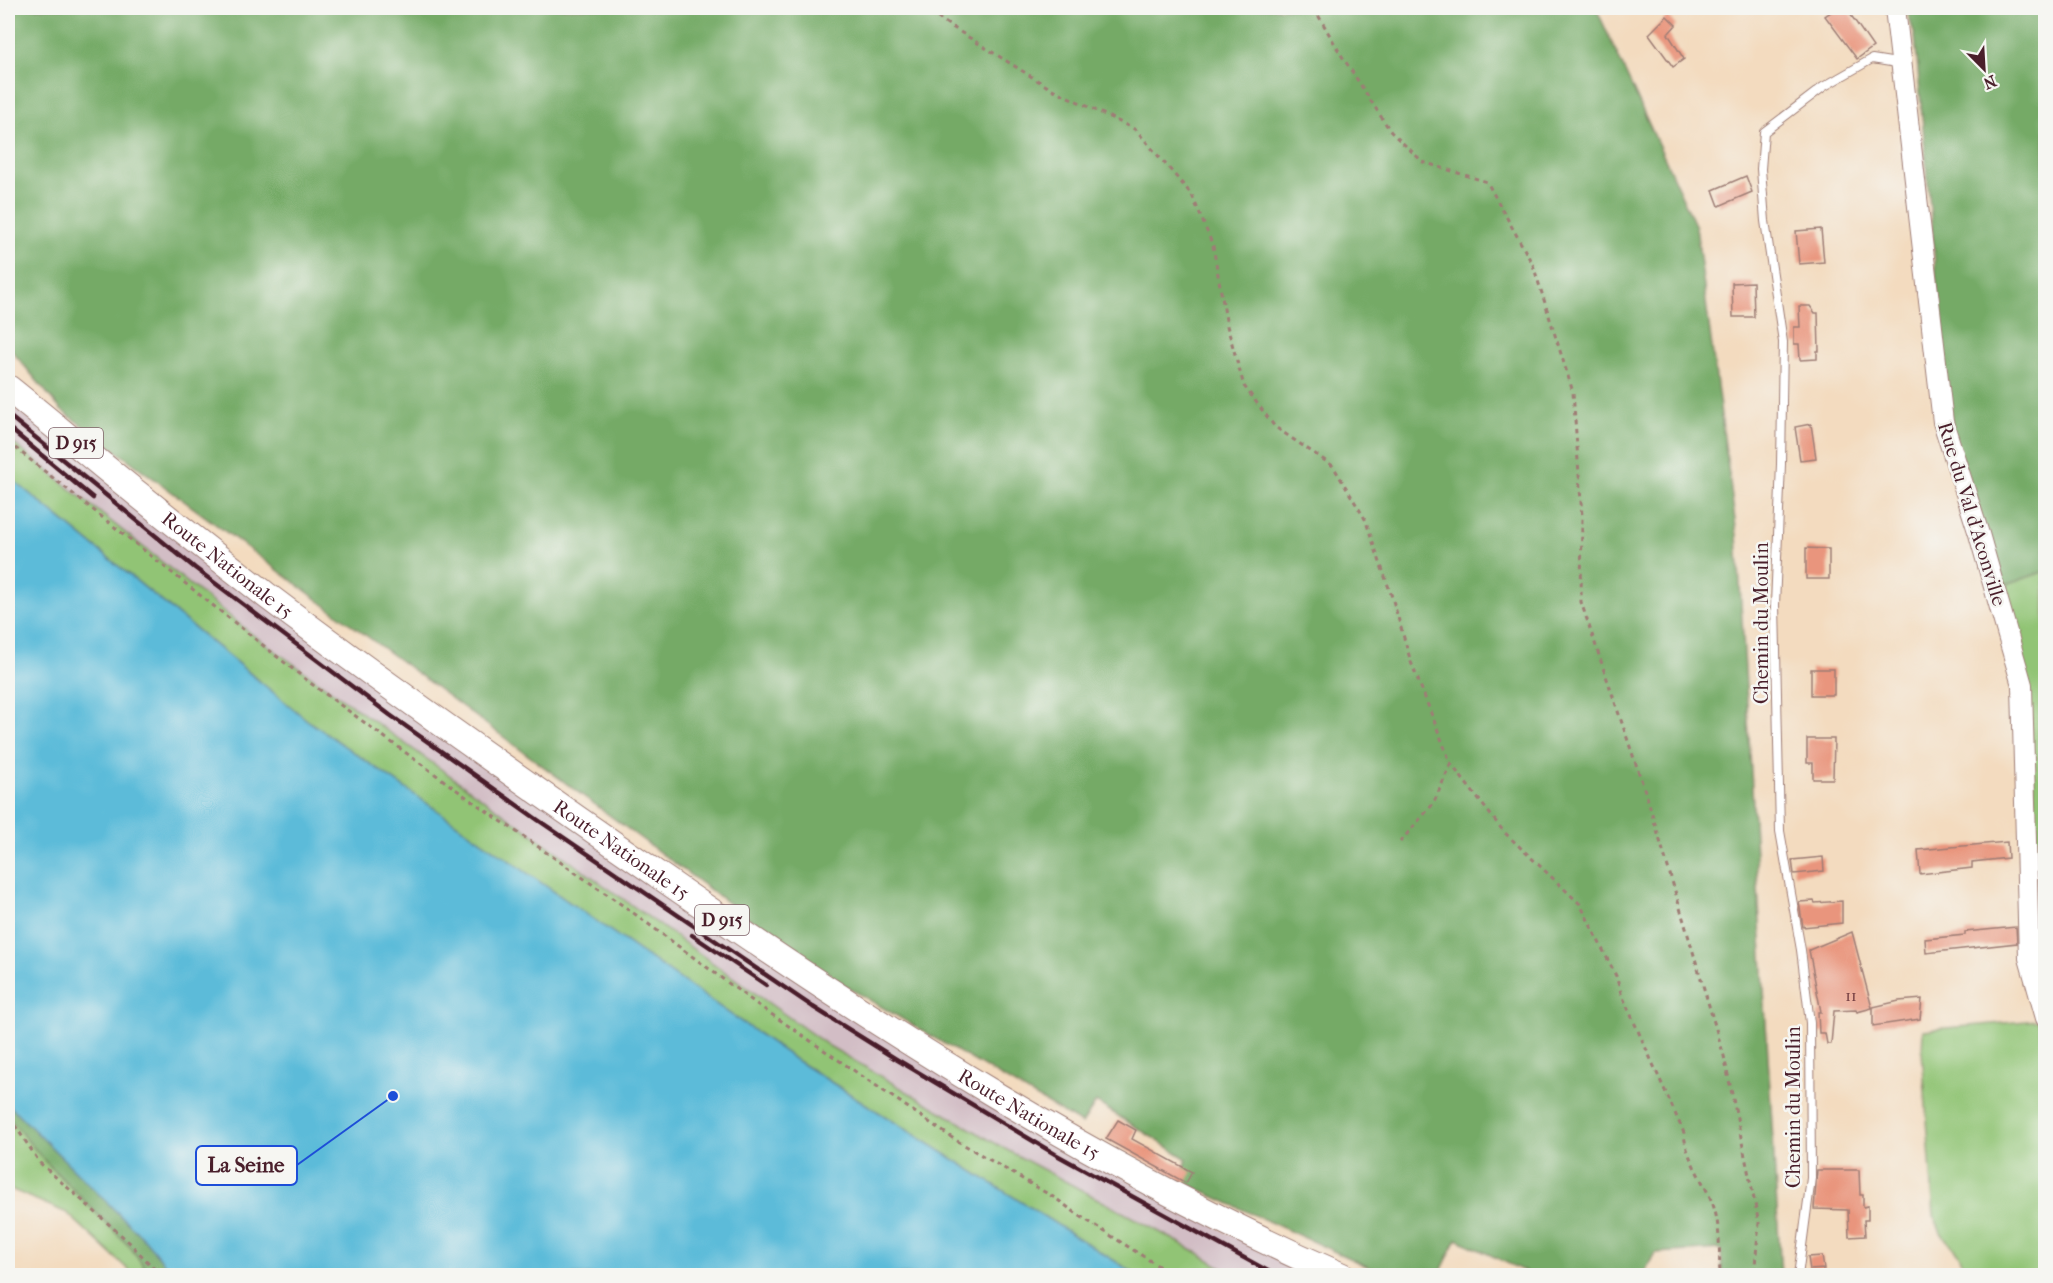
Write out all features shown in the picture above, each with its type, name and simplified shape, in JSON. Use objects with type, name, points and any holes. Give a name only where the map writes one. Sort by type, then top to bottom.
[{"type":"main road","name":"Route Nationale 15","points":[[8,388],[153,506],[362,666],[575,819],[734,928],[924,1050],[1069,1136],[1223,1220],[1342,1275]]},
{"type":"street","name":"Rue du Val d'Aconville","points":[[1895,8],[1943,422],[1979,534],[2022,685],[2030,958],[2046,1018]]},
{"type":"lane","name":"Chemin du Moulin","points":[[1798,1275],[1811,1178],[1810,1023],[1801,950],[1780,831],[1775,604],[1782,464],[1783,342],[1765,221],[1761,169],[1764,132],[1823,87],[1872,59],[1903,64]]},
{"type":"path","points":[[922,8],[1048,87],[1136,130],[1192,195],[1213,246],[1227,326],[1244,386],[1275,427],[1333,466],[1365,519],[1392,597],[1411,662],[1451,764],[1504,832],[1580,904],[1616,976],[1621,993],[1684,1133],[1684,1144],[1694,1170],[1712,1202],[1719,1224],[1720,1275]]},
{"type":"path","points":[[1314,8],[1391,132],[1423,162],[1487,182],[1533,265],[1573,392],[1582,516],[1581,602],[1647,797],[1724,1056],[1759,1223],[1754,1275]]},
{"type":"path","points":[[8,442],[309,682],[465,796],[628,909],[758,1005],[954,1139],[1055,1198],[1174,1275]]},
{"type":"path","points":[[1400,842],[1432,804],[1451,764]]},
{"type":"path","points":[[8,1119],[40,1163],[129,1242],[161,1275]]},
{"type":"shaded area","points":[[8,403],[968,1093],[1306,1275],[1234,1275],[1195,1251],[1007,1150],[829,1046],[253,635],[8,439]]},
{"type":"green space","points":[[8,8],[1596,8],[1696,227],[1737,535],[1781,1275],[1722,1275],[1721,1249],[1655,1253],[1643,1275],[1532,1275],[1457,1239],[1439,1275],[1386,1275],[1180,1181],[1187,1159],[1096,1102],[1082,1124],[820,971],[61,410],[8,346]]},
{"type":"green space","points":[[1906,8],[2045,8],[2045,571],[2003,586],[1949,423],[1915,36]]},
{"type":"green space","points":[[8,439],[253,635],[829,1046],[1007,1150],[1195,1251],[1234,1275],[1137,1275],[799,1062],[307,720],[8,476]]},
{"type":"green space","points":[[2045,571],[2045,968],[2042,955],[2028,683],[2003,586]]},
{"type":"green space","points":[[2038,1020],[2046,1054],[2045,1275],[1968,1275],[1959,1255],[1941,1233],[1934,1216],[1922,1051],[1923,1030]]},
{"type":"green space","points":[[8,1104],[146,1241],[174,1275],[150,1275],[131,1248],[44,1160],[8,1117]]},
{"type":"green space","points":[[8,1117],[44,1160],[131,1248],[150,1275],[134,1275],[67,1213],[8,1188]]},
{"type":"water","points":[[8,476],[307,720],[799,1062],[1137,1275],[174,1275],[146,1241],[8,1104]]},
{"type":"building","points":[[1837,8],[1846,8],[1873,47],[1857,59],[1825,16]]},
{"type":"building","points":[[1667,16],[1676,25],[1668,34],[1684,59],[1673,67],[1649,34]]},
{"type":"building","points":[[1746,176],[1752,192],[1719,206],[1713,190]]},
{"type":"building","points":[[1821,229],[1824,262],[1799,264],[1796,231]]},
{"type":"building","points":[[1753,282],[1754,317],[1733,317],[1732,283]]},
{"type":"building","points":[[1799,306],[1810,306],[1815,313],[1818,313],[1819,351],[1817,351],[1817,359],[1800,360],[1799,344],[1794,344],[1794,327],[1800,327]]},
{"type":"building","points":[[1811,424],[1816,458],[1800,460],[1795,427]]},
{"type":"building","points":[[1806,548],[1829,549],[1829,579],[1806,579]]},
{"type":"building","points":[[1811,669],[1834,669],[1834,695],[1811,695]]},
{"type":"building","points":[[1807,739],[1834,739],[1833,779],[1813,779],[1813,763],[1807,763]]},
{"type":"building","points":[[2007,842],[2008,858],[1972,862],[1972,868],[1920,874],[1918,850]]},
{"type":"building","points":[[1823,857],[1824,871],[1794,874],[1792,860]]},
{"type":"building","points":[[1814,901],[1815,903],[1842,901],[1842,923],[1803,927],[1799,902]]},
{"type":"building","points":[[2016,927],[2017,943],[1926,953],[1925,939]]},
{"type":"building","points":[[1852,932],[1872,1008],[1857,1012],[1856,1010],[1834,1011],[1831,1044],[1827,1044],[1825,1033],[1819,1033],[1818,1012],[1821,1012],[1809,950]]},
{"type":"building","points":[[1922,999],[1920,1019],[1873,1026],[1873,1007]]},
{"type":"building","points":[[1118,1120],[1136,1130],[1132,1139],[1192,1172],[1186,1183],[1106,1139]]},
{"type":"building","points":[[1817,1170],[1859,1170],[1863,1207],[1868,1206],[1868,1220],[1864,1220],[1865,1236],[1849,1237],[1848,1210],[1814,1209]]},
{"type":"building","points":[[1822,1256],[1824,1269],[1810,1270],[1808,1257]]},
{"type":"railway","points":[[8,415],[195,568],[390,715],[538,820],[813,1007],[1055,1154],[1277,1276]]},
{"type":"railway","points":[[8,427],[93,498]]},
{"type":"railway","points":[[692,935],[766,985]]},
{"type":"place","name":"La Seine","points":[[393,1096]]}]
